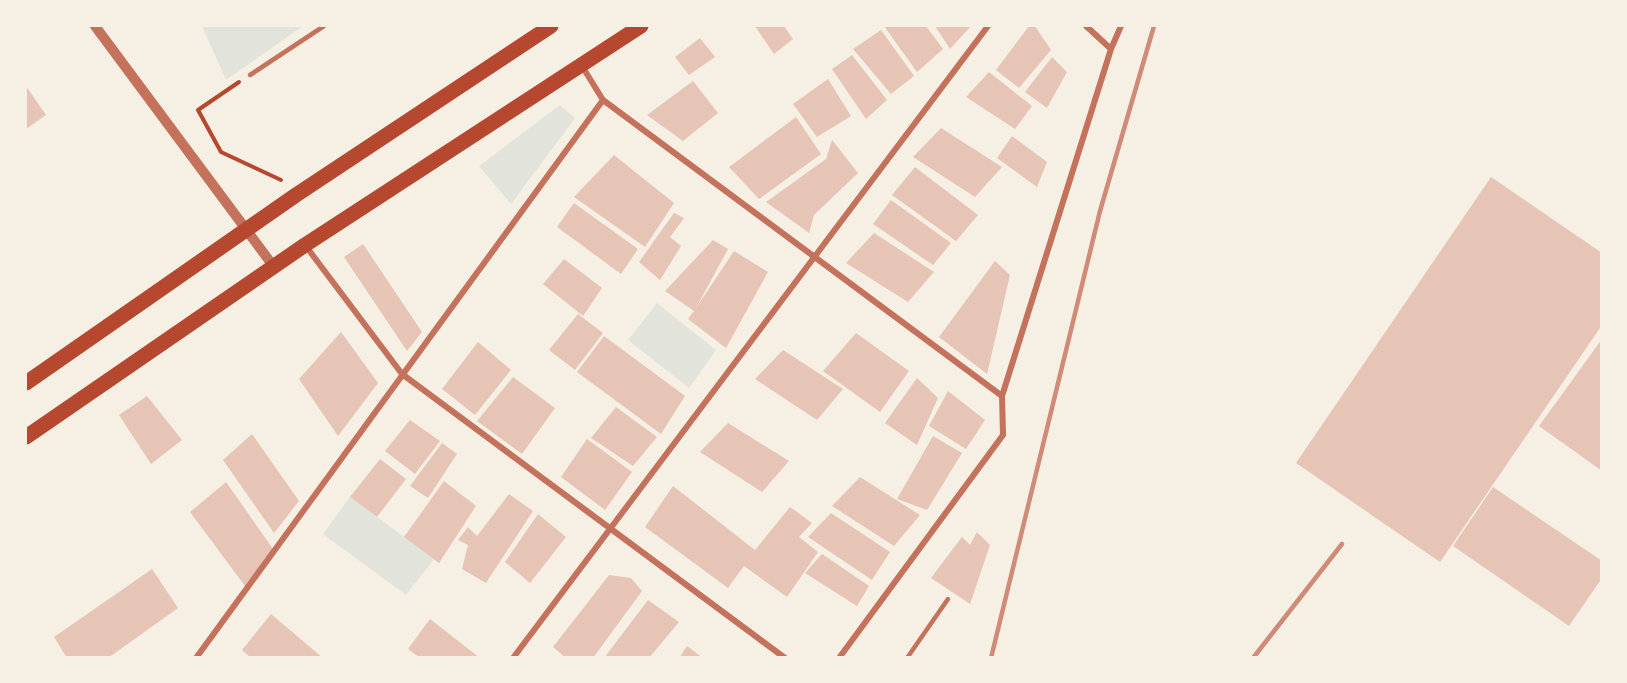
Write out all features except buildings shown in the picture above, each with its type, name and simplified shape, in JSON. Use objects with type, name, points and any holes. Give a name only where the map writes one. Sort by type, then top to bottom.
[{"type":"main road","points":[[26,382],[296,195],[551,26]]},
{"type":"main road","points":[[26,437],[305,245],[641,26]]},
{"type":"street","points":[[95,26],[274,267]]},
{"type":"street","points":[[513,657],[988,26]]},
{"type":"street","points":[[1086,26],[1111,49]]},
{"type":"street","points":[[839,657],[1003,435],[1002,396],[1111,49],[1121,26]]},
{"type":"street","points":[[582,65],[603,100],[1002,396]]},
{"type":"street","points":[[196,657],[603,100]]},
{"type":"street","points":[[305,245],[402,374],[785,657]]},
{"type":"lane","points":[[250,75],[324,26]]},
{"type":"lane","points":[[907,657],[948,599]]},
{"type":"path","points":[[250,75],[198,110],[222,152],[282,181],[296,195]]},
{"type":"shaded area","points":[[202,26],[303,26],[226,80]]},
{"type":"shaded area","points":[[560,105],[575,118],[511,204],[479,166]]},
{"type":"shaded area","points":[[657,303],[716,350],[689,388],[628,340]]},
{"type":"shaded area","points":[[350,497],[434,559],[406,595],[323,534]]},
{"type":"railway","points":[[991,658],[1100,211],[1154,26]]},
{"type":"railway","points":[[1253,658],[1342,544]]}]
